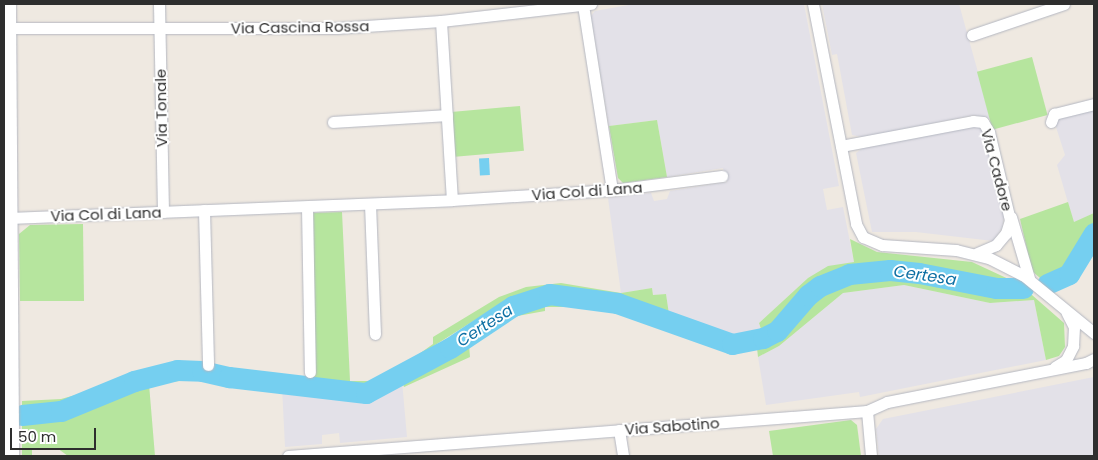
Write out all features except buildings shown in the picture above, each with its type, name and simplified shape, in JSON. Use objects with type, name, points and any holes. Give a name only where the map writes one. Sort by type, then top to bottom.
[{"type":"street","points":[[8,4],[6,128],[9,218],[6,243],[11,456]]},
{"type":"street","name":"Via Tonale","points":[[159,4],[163,212]]},
{"type":"street","points":[[587,4],[612,190]]},
{"type":"street","name":"Via Cascina Rossa","points":[[8,28],[336,28],[441,21],[545,7],[587,4]]},
{"type":"street","name":"Via Cadore","points":[[813,4],[856,224],[866,240],[882,245],[974,253],[989,250],[1004,237],[1009,224],[1009,211],[989,132],[981,121],[841,146]]},
{"type":"street","points":[[972,36],[1064,4]]},
{"type":"street","points":[[441,21],[452,200]]},
{"type":"street","points":[[1051,122],[1054,114],[1094,104]]},
{"type":"street","points":[[333,122],[447,115]]},
{"type":"street","name":"Via Col di Lana","points":[[9,218],[452,200],[612,190],[722,176]]},
{"type":"street","points":[[370,204],[375,334]]},
{"type":"street","points":[[307,207],[310,372]]},
{"type":"street","points":[[204,210],[208,366]]},
{"type":"street","points":[[1009,211],[1027,276]]},
{"type":"street","name":"Via Cadore","points":[[974,253],[1027,276],[1050,298],[1094,333]]},
{"type":"street","name":"Via Cadore","points":[[1051,368],[1066,360],[1074,346],[1074,327],[1063,308]]},
{"type":"street","points":[[1051,368],[1086,364],[1094,359]]},
{"type":"street","name":"Via Sabotino","points":[[288,456],[620,430],[769,421],[867,410],[887,402],[1051,368]]},
{"type":"street","points":[[867,410],[870,456]]},
{"type":"street","points":[[620,430],[623,456]]},
{"type":"shaded area","points":[[634,4],[804,4],[839,186],[823,189],[827,210],[843,207],[854,262],[808,278],[759,323],[761,329],[753,334],[720,334],[669,314],[666,294],[653,295],[652,288],[621,293],[608,198],[651,193],[654,201],[667,199],[670,191],[727,182],[723,168],[667,177],[657,120],[609,126],[591,16],[595,11]]},
{"type":"shaded area","points":[[822,4],[959,4],[991,119],[974,115],[863,137],[852,135],[837,54],[832,55]]},
{"type":"shaded area","points":[[1094,109],[1094,213],[1074,223],[1057,165],[1065,155],[1055,124],[1056,118]]},
{"type":"shaded area","points":[[977,125],[983,129],[1004,217],[1002,228],[993,241],[916,232],[872,232],[856,153],[864,147]]},
{"type":"shaded area","points":[[904,285],[990,303],[1034,300],[1046,360],[860,397],[859,392],[766,405],[758,357],[779,346],[843,293]]},
{"type":"shaded area","points":[[1094,377],[1094,456],[879,456],[876,429],[883,419]]},
{"type":"shaded area","points":[[402,381],[407,437],[340,443],[339,433],[322,435],[322,444],[285,447],[282,387],[353,401],[385,392]]},
{"type":"green space","points":[[1032,57],[1048,115],[992,130],[977,72]]},
{"type":"green space","points":[[520,106],[524,151],[455,157],[451,112]]},
{"type":"green space","points":[[657,120],[667,177],[623,183],[618,178],[609,126]]},
{"type":"green space","points":[[1068,202],[1074,222],[1094,213],[1094,228],[1063,269],[1040,278],[1032,271],[1020,219]]},
{"type":"green space","points":[[342,212],[350,381],[378,381],[358,388],[306,381],[306,377],[313,377],[311,213]]},
{"type":"green space","points":[[83,224],[84,301],[20,301],[19,234],[30,225]]},
{"type":"green space","points":[[850,239],[877,252],[972,262],[1015,282],[1003,283],[913,267],[870,267],[838,271],[801,291],[779,320],[753,334],[761,329],[759,323],[808,278],[828,266],[854,262]]},
{"type":"green space","points":[[865,277],[929,278],[1004,296],[1032,295],[1064,323],[1065,347],[1059,356],[1046,360],[1034,300],[990,303],[904,285],[843,293],[779,346],[758,357],[757,348],[784,330],[816,293],[834,283]]},
{"type":"green space","points":[[561,283],[621,293],[652,288],[653,295],[666,294],[669,314],[627,299],[558,289],[540,291],[497,306],[405,364],[433,344],[433,337],[499,297],[526,287]]},
{"type":"green space","points":[[547,300],[592,307],[545,307],[545,311],[512,317],[512,313]]},
{"type":"green space","points":[[469,345],[470,357],[404,387],[402,381],[366,400],[353,401],[282,387],[231,386],[200,379],[149,384],[155,456],[68,456],[57,448],[32,448],[32,456],[22,456],[22,421],[60,417],[160,377],[201,374],[229,383],[295,387],[351,398],[365,398]]},
{"type":"green space","points":[[108,386],[61,404],[22,407],[22,401],[61,399]]},
{"type":"green space","points":[[851,420],[857,425],[861,456],[773,456],[769,431]]},
{"type":"water","points":[[489,158],[490,175],[480,176],[479,159]]},
{"type":"waterway","name":"Certesa","points":[[1047,284],[1069,274],[1094,233]]},
{"type":"waterway","name":"Certesa","points":[[22,415],[61,411],[134,381],[177,370],[202,371],[229,377],[366,393],[450,348],[513,306],[549,294],[617,303],[732,344],[763,338],[777,331],[808,295],[820,286],[849,274],[890,270],[919,273],[996,288],[1023,288]]}]
